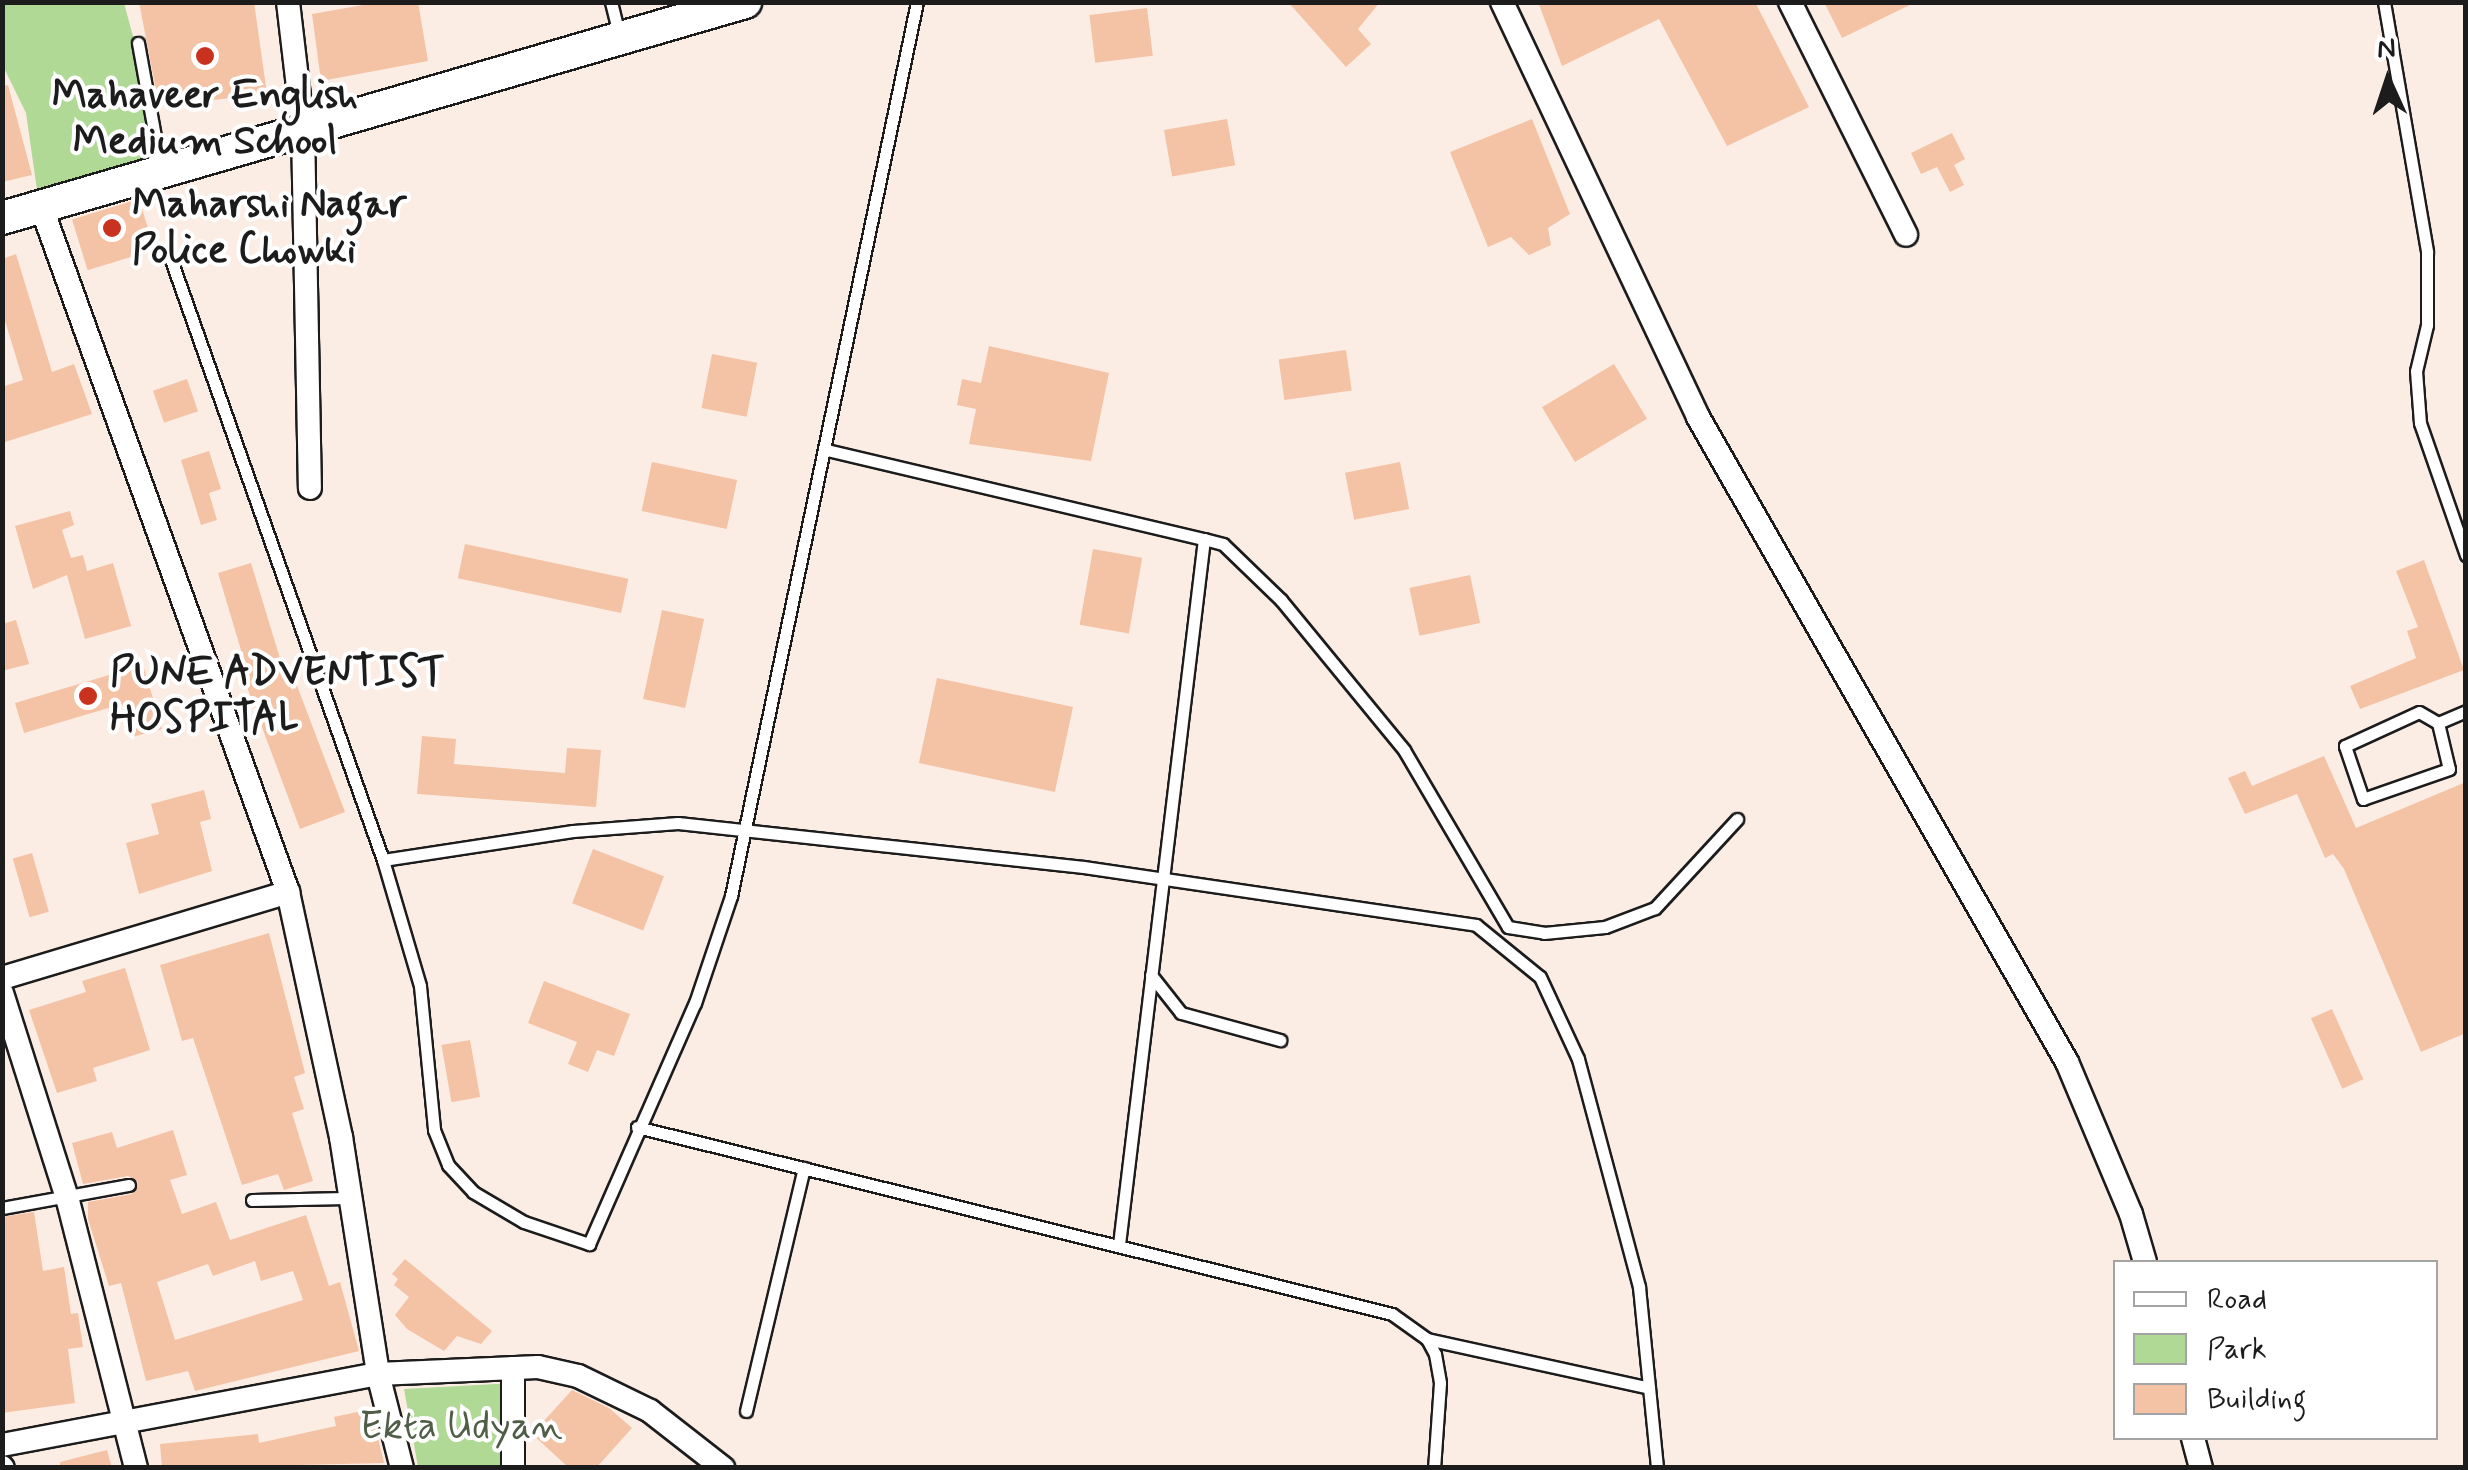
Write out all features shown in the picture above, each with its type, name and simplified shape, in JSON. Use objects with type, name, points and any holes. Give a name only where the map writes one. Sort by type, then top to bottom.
[{"type":"main road","points":[[2,218],[746,2]]},
{"type":"street","points":[[288,2],[303,128],[310,488]]},
{"type":"street","points":[[1502,2],[1698,416],[2067,1062],[2132,1214],[2144,1260]]},
{"type":"street","points":[[1790,2],[1906,235]]},
{"type":"street","points":[[40,206],[288,892],[341,1137],[346,1198],[378,1374],[402,1468]]},
{"type":"street","points":[[2,978],[288,892]]},
{"type":"street","points":[[2,993],[68,1201],[136,1468]]},
{"type":"street","points":[[2,1444],[378,1374],[538,1367],[607,1390],[650,1411],[723,1468]]},
{"type":"street","points":[[512,1368],[513,1468]]},
{"type":"street","points":[[2193,1440],[2201,1468]]},
{"type":"lane","points":[[611,2],[620,38]]},
{"type":"lane","points":[[169,254],[383,860],[420,986],[434,1130],[448,1164],[473,1192],[524,1222],[588,1244],[695,1004],[731,896],[918,2]]},
{"type":"lane","points":[[2384,2],[2427,252],[2426,325],[2416,371],[2420,423],[2466,554]]},
{"type":"lane","points":[[138,43],[161,170]]},
{"type":"lane","points":[[827,450],[1223,544],[1281,600],[1404,750],[1508,927],[1544,933],[1605,927],[1655,908],[1736,819]]},
{"type":"lane","points":[[1119,1245],[1204,539]]},
{"type":"lane","points":[[2418,712],[2438,723],[2449,769],[2363,800],[2345,755],[2350,739],[2418,712]]},
{"type":"lane","points":[[2438,723],[2466,712]]},
{"type":"lane","points":[[383,860],[631,825],[744,830],[1162,878],[1476,925],[1540,977],[1578,1058],[1624,1213],[1657,1468]]},
{"type":"lane","points":[[1150,975],[1181,1013],[1280,1040]]},
{"type":"lane","points":[[637,1127],[1392,1314],[1427,1339],[1649,1388]]},
{"type":"lane","points":[[746,1411],[804,1168]]},
{"type":"lane","points":[[2,1208],[68,1201],[129,1185]]},
{"type":"lane","points":[[252,1200],[346,1198]]},
{"type":"lane","points":[[1427,1339],[1440,1383],[1434,1468]]},
{"type":"green space","points":[[3,3],[124,3],[167,162],[38,197],[26,113],[3,66]]},
{"type":"green space","name":"Ekta Udyan","points":[[514,1383],[514,1467],[418,1467],[404,1389]]},
{"type":"building","name":"Mahaveer English Medium School","points":[[139,2],[254,2],[267,94],[159,106]]},
{"type":"building","points":[[380,2],[418,2],[428,61],[321,81],[312,14]]},
{"type":"building","points":[[1288,2],[1380,2],[1358,29],[1371,44],[1346,67]]},
{"type":"building","points":[[1538,2],[1755,2],[1809,107],[1727,146],[1659,19],[1562,66]]},
{"type":"building","points":[[1824,2],[1916,2],[1842,38]]},
{"type":"building","points":[[1147,8],[1153,56],[1095,63],[1089,15]]},
{"type":"building","points":[[8,85],[32,175],[2,182],[2,86]]},
{"type":"building","points":[[1227,119],[1235,165],[1172,176],[1164,130]]},
{"type":"building","points":[[1532,119],[1570,214],[1548,228],[1551,245],[1529,255],[1511,237],[1488,247],[1450,152]]},
{"type":"building","points":[[1952,133],[1965,159],[1954,165],[1964,185],[1950,192],[1937,167],[1921,174],[1911,153]]},
{"type":"building","name":"Maharshi Nagar Police Chowki","points":[[139,199],[154,250],[88,270],[72,219]]},
{"type":"building","points":[[16,254],[52,372],[74,364],[92,414],[2,443],[2,387],[23,380],[2,311],[2,259]]},
{"type":"building","points":[[989,346],[1109,373],[1091,461],[969,444],[976,409],[957,405],[962,379],[981,383]]},
{"type":"building","points":[[1346,350],[1352,391],[1284,400],[1279,359]]},
{"type":"building","points":[[712,354],[757,363],[747,417],[702,408]]},
{"type":"building","points":[[1614,364],[1647,419],[1575,462],[1542,407]]},
{"type":"building","points":[[187,379],[198,411],[164,423],[153,391]]},
{"type":"building","points":[[209,451],[221,489],[209,493],[217,520],[201,525],[181,460]]},
{"type":"building","points":[[652,462],[737,480],[727,529],[642,511]]},
{"type":"building","points":[[1400,462],[1409,509],[1354,520],[1345,473]]},
{"type":"building","points":[[70,511],[74,525],[62,530],[71,558],[83,555],[87,571],[113,563],[131,626],[85,639],[67,575],[33,589],[15,526]]},
{"type":"building","points":[[465,544],[628,579],[621,613],[458,578]]},
{"type":"building","points":[[1093,549],[1142,558],[1129,634],[1080,625]]},
{"type":"building","points":[[2424,560],[2464,670],[2360,709],[2350,686],[2416,658],[2407,631],[2418,627],[2396,571]]},
{"type":"building","points":[[251,563],[282,665],[288,662],[345,812],[300,829],[244,679],[249,677],[218,573]]},
{"type":"building","points":[[1470,575],[1480,623],[1420,636],[1409,588]]},
{"type":"building","points":[[662,610],[704,619],[685,708],[643,699]]},
{"type":"building","points":[[16,620],[29,664],[2,671],[2,624]]},
{"type":"building","points":[[143,665],[162,729],[132,737],[122,704],[24,733],[15,703]]},
{"type":"building","points":[[937,678],[1073,707],[1055,792],[919,763]]},
{"type":"building","points":[[422,736],[456,739],[454,764],[565,773],[567,748],[601,750],[596,807],[417,794]]},
{"type":"building","points":[[2324,756],[2356,828],[2466,782],[2466,1033],[2421,1052],[2344,869],[2333,854],[2325,858],[2297,794],[2245,814],[2228,778],[2245,771],[2252,786]]},
{"type":"building","points":[[204,790],[211,819],[200,822],[212,871],[139,894],[126,843],[159,834],[151,804]]},
{"type":"building","points":[[593,849],[664,876],[643,930],[572,903]]},
{"type":"building","points":[[32,853],[49,912],[30,917],[13,859]]},
{"type":"building","points":[[269,933],[305,1073],[294,1077],[304,1109],[292,1113],[313,1181],[284,1190],[278,1174],[242,1185],[193,1038],[182,1041],[160,965]]},
{"type":"building","points":[[125,968],[150,1050],[93,1068],[97,1081],[57,1093],[29,1010],[86,992],[82,981]]},
{"type":"building","points":[[544,981],[630,1014],[614,1056],[597,1050],[588,1072],[568,1064],[577,1042],[528,1023]]},
{"type":"building","points":[[2332,1009],[2363,1079],[2342,1089],[2311,1018]]},
{"type":"building","points":[[470,1040],[480,1097],[452,1102],[441,1045]]},
{"type":"building","points":[[173,1130],[187,1175],[170,1180],[182,1214],[216,1202],[230,1240],[306,1215],[329,1286],[340,1282],[359,1351],[195,1391],[188,1371],[146,1381],[121,1283],[109,1286],[88,1219],[88,1202],[132,1194],[138,1182],[128,1176],[83,1184],[72,1143],[112,1132],[117,1148]],"holes":[[[255,1261],[261,1281],[293,1271],[303,1300],[175,1340],[157,1282],[208,1264],[213,1276]]]},
{"type":"building","points":[[34,1212],[43,1271],[64,1267],[71,1314],[78,1313],[83,1347],[68,1349],[75,1403],[2,1413],[2,1217]]},
{"type":"building","points":[[405,1259],[492,1331],[481,1344],[457,1336],[444,1351],[407,1329],[395,1315],[409,1297],[394,1285],[398,1279],[392,1274]]},
{"type":"building","points":[[572,1390],[609,1408],[632,1428],[596,1468],[569,1468],[532,1434]]},
{"type":"building","points":[[371,1409],[384,1463],[162,1468],[160,1444],[258,1434],[259,1443],[336,1426],[334,1417]]},
{"type":"building","points":[[107,1450],[112,1468],[60,1468],[60,1462]]},
{"type":"place","name":"Mahaveer English Medium School","points":[[205,56]]},
{"type":"place","name":"Maharshi Nagar Police Chowki","points":[[112,228]]},
{"type":"place","name":"PUNE ADVENTIST HOSPITAL","points":[[88,696]]}]
